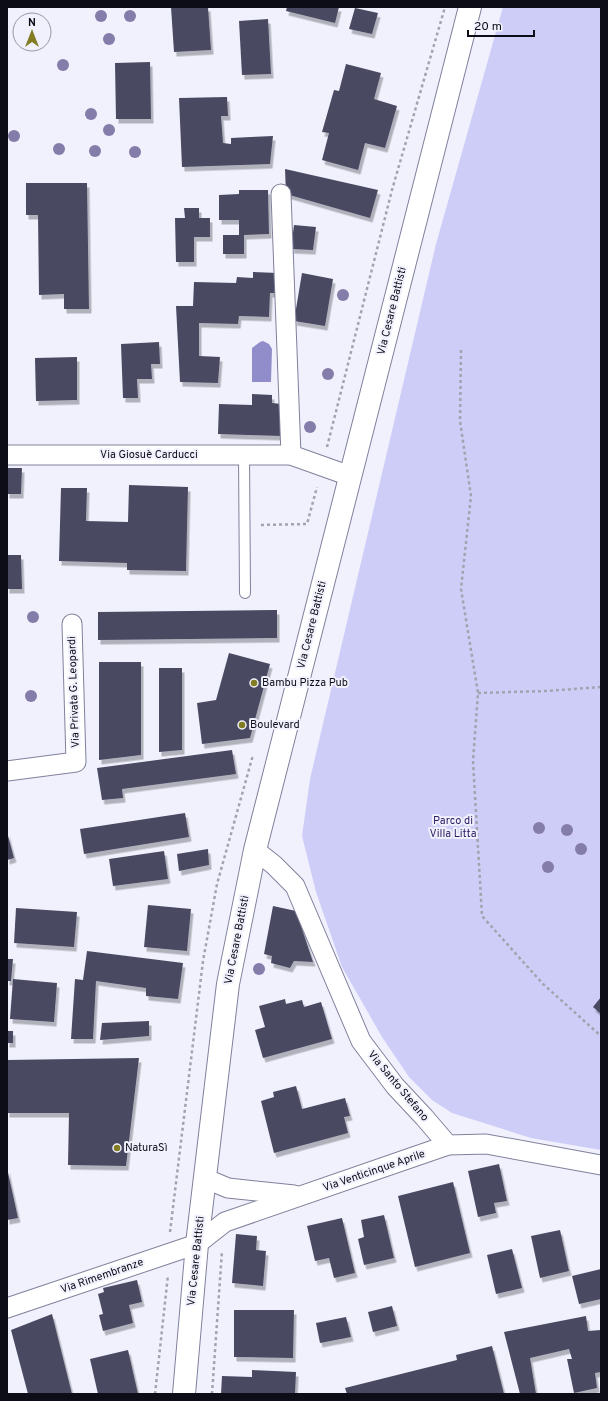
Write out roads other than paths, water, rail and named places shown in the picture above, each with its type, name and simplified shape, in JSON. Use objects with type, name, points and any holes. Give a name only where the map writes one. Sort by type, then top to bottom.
[{"type":"main road","name":"Via Cesare Battisti","points":[[184,1394],[204,1178],[228,984],[255,850],[470,7]]},
{"type":"street","points":[[282,194],[291,455]]},
{"type":"street","name":"Via Giosuè Carducci","points":[[7,455],[291,455],[350,476]]},
{"type":"street","name":"Via Privata G. Leopardi","points":[[7,771],[76,762],[72,624]]},
{"type":"street","name":"Via Santo Stefano","points":[[255,850],[274,865],[295,886],[361,1041],[395,1086],[424,1117],[448,1146]]},
{"type":"street","points":[[448,1146],[486,1144],[601,1165]]},
{"type":"street","name":"Via Venticinque Aprile","points":[[197,1244],[225,1222],[448,1146]]},
{"type":"street","name":"Via Venticinque Aprile","points":[[204,1178],[228,1188],[300,1196]]},
{"type":"street","name":"Via Rimembranze","points":[[7,1308],[197,1244]]},
{"type":"lane","points":[[244,455],[245,593]]},
{"type":"place","name":"Bambu Pizza Pub","points":[[254,683]]},
{"type":"place","name":"Boulevard","points":[[242,725]]},
{"type":"place","name":"NaturaSì","points":[[117,1148]]},
{"type":"park label","name":"Parco di Villa Litta","points":[[453,827]]}]
